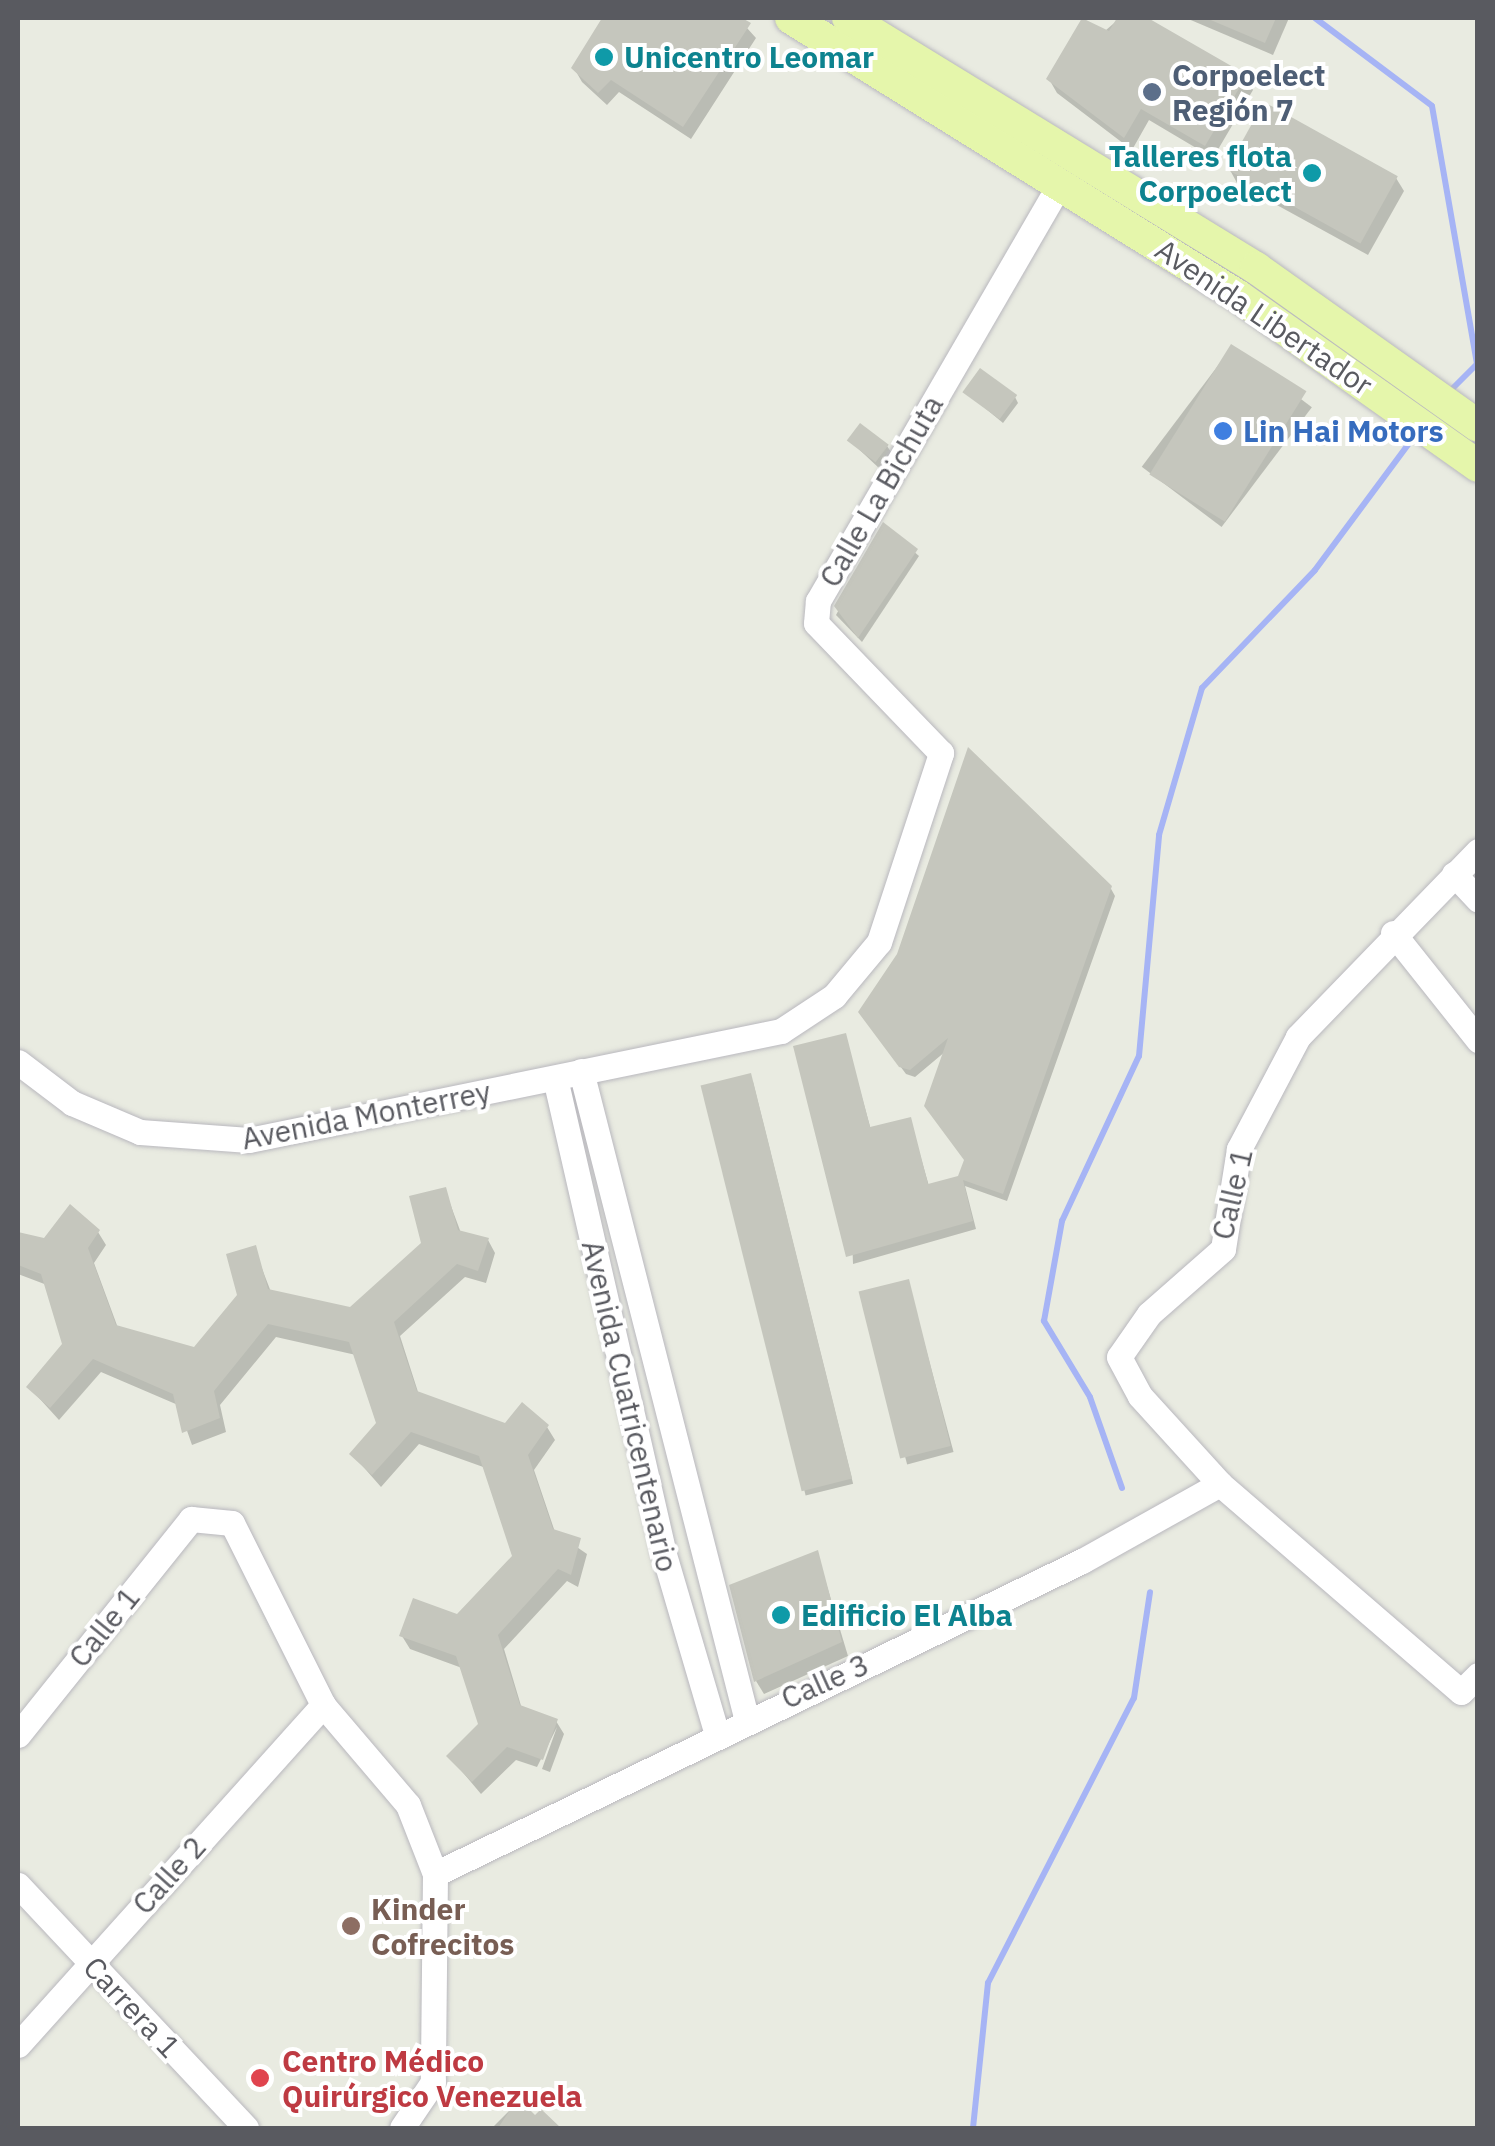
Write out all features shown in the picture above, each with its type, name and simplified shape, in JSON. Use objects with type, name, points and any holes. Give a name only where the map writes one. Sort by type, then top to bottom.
[{"type":"main road","name":"Avenida Libertador","points":[[791,18],[1060,184],[1478,466]]},
{"type":"main road","name":"Avenida Libertador","points":[[848,18],[1256,268],[1478,426]]},
{"type":"street","name":"Calle La Bichuta","points":[[554,1078],[798,1025],[879,942],[942,753],[816,623],[818,601],[1060,184]]},
{"type":"street","name":"Calle 1","points":[[1220,1484],[1140,1396],[1119,1357],[1149,1314],[1223,1249],[1239,1149],[1266,1090],[1298,1037],[1393,932],[1478,850]]},
{"type":"street","points":[[1454,874],[1478,900]]},
{"type":"street","points":[[1393,932],[1478,1040]]},
{"type":"street","name":"Avenida Monterrey","points":[[18,1062],[110,1121],[207,1142],[288,1135],[554,1078]]},
{"type":"street","name":"Avenida Cuatricentenario","points":[[581,1071],[746,1717]]},
{"type":"street","name":"Avenida Cuatricentenario","points":[[554,1078],[663,1551],[716,1731]]},
{"type":"street","points":[[1220,1484],[1469,1684]]},
{"type":"street","name":"Calle 3","points":[[435,1874],[604,1797],[716,1731],[1082,1561],[1220,1484]]},
{"type":"street","name":"Calle 1","points":[[18,1735],[191,1519],[214,1515],[244,1538],[323,1705]]},
{"type":"street","points":[[323,1705],[408,1805],[435,1874],[433,2082],[402,2128]]},
{"type":"street","name":"Calle 2","points":[[18,2046],[323,1705]]},
{"type":"street","name":"Carrera 1","points":[[18,1885],[246,2128]]},
{"type":"building","points":[[602,18],[742,18],[751,23],[683,127],[611,80],[598,93],[571,68]]},
{"type":"building","name":"Corpoelect Región 7","points":[[1082,18],[1109,31],[1117,18],[1148,18],[1247,75],[1205,146],[1141,109],[1124,138],[1046,79]]},
{"type":"building","points":[[1206,18],[1276,18],[1265,43]]},
{"type":"building","name":"Talleres flota Corpoelect","points":[[1264,102],[1398,176],[1360,244],[1227,169]]},
{"type":"building","name":"Lin Hai Motors","points":[[1231,344],[1306,391],[1225,522],[1149,475]]},
{"type":"building","points":[[980,368],[1017,395],[1000,419],[962,392]]},
{"type":"building","points":[[860,423],[889,445],[876,462],[847,441]]},
{"type":"building","points":[[883,522],[918,549],[858,638],[834,606]]},
{"type":"building","points":[[968,747],[1112,886],[1003,1194],[963,1180],[973,1221],[846,1257],[793,1046],[846,1033],[870,1127],[911,1117],[928,1184],[958,1176],[964,1160],[924,1106],[948,1038],[910,1070],[899,1067],[858,1012],[897,954]]},
{"type":"building","points":[[751,1073],[852,1479],[802,1491],[701,1086]]},
{"type":"building","points":[[446,1187],[458,1230],[489,1238],[478,1271],[457,1264],[394,1322],[417,1391],[505,1423],[522,1402],[549,1425],[528,1455],[553,1529],[581,1538],[571,1575],[558,1569],[498,1635],[520,1705],[558,1719],[543,1760],[507,1747],[472,1782],[446,1756],[478,1724],[456,1656],[399,1636],[413,1598],[457,1614],[512,1556],[479,1456],[411,1432],[372,1475],[349,1454],[376,1423],[349,1342],[268,1324],[214,1391],[220,1418],[182,1433],[173,1394],[93,1359],[50,1408],[26,1387],[62,1344],[41,1274],[18,1265],[18,1232],[44,1238],[70,1204],[100,1230],[88,1248],[116,1325],[194,1347],[237,1295],[226,1254],[256,1245],[268,1289],[350,1307],[421,1243],[409,1196]]},
{"type":"building","points":[[909,1279],[951,1446],[900,1458],[859,1292]]},
{"type":"building","name":"Edificio El Alba","points":[[818,1550],[842,1642],[754,1682],[729,1585]]},
{"type":"building","points":[[518,2098],[535,2115],[541,2109],[561,2128],[498,2128]]},
{"type":"waterway","points":[[1315,18],[1432,106],[1477,364],[1452,389]]},
{"type":"waterway","points":[[1122,1488],[1090,1397],[1044,1321],[1062,1221],[1139,1056],[1159,835],[1202,688],[1315,570],[1416,434]]},
{"type":"waterway","points":[[973,2128],[988,1983],[1134,1698],[1150,1592]]},
{"type":"place","name":"Unicentro Leomar","points":[[604,57]]},
{"type":"place","name":"Corpoelect Región 7","points":[[1152,92]]},
{"type":"place","name":"Talleres flota Corpoelect","points":[[1312,173]]},
{"type":"place","name":"Lin Hai Motors","points":[[1223,431]]},
{"type":"place","name":"Edificio El Alba","points":[[781,1615]]},
{"type":"place","name":"Kinder Cofrecitos","points":[[351,1926]]},
{"type":"place","name":"Centro Médico Quirúrgico Venezuela","points":[[260,2078]]}]
